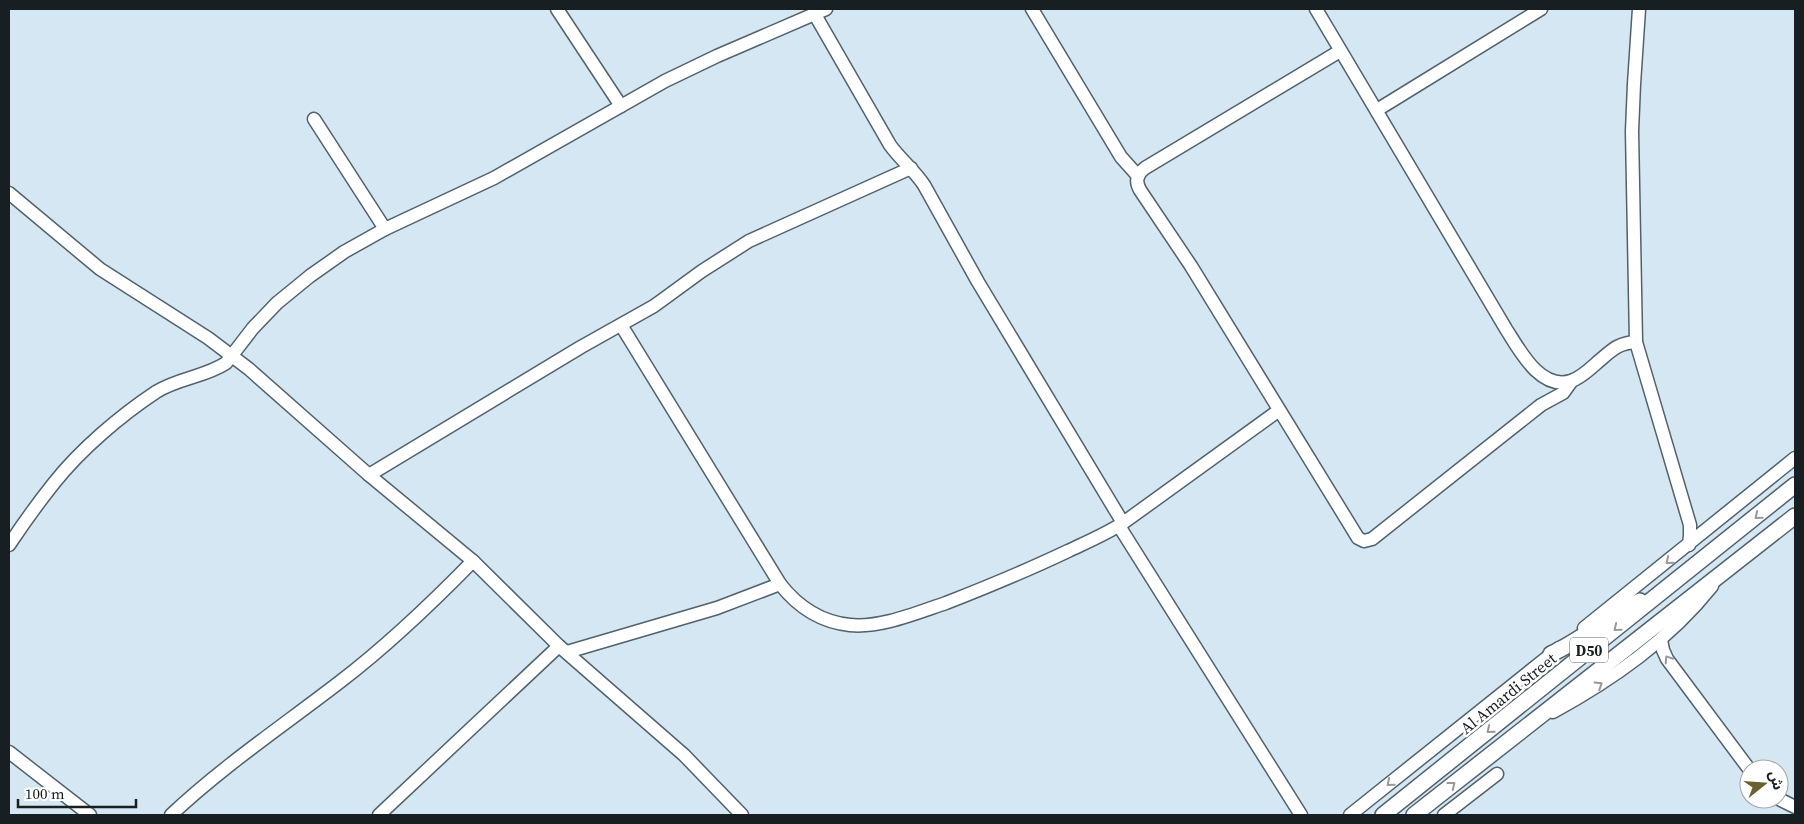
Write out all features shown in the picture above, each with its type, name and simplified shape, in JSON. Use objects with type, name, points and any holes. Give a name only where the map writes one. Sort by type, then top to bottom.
[{"type":"main road","name":"Al Amardi Street","points":[[1383,815],[1795,485]]},
{"type":"main road","name":"D50","points":[[1414,815],[1795,516]]},
{"type":"main road","points":[[1551,654],[1569,645],[1632,605],[1661,593]]},
{"type":"street","points":[[557,9],[621,106]]},
{"type":"street","points":[[1032,9],[1121,157],[1138,176]]},
{"type":"street","points":[[1316,9],[1518,347],[1530,364],[1544,376],[1562,382],[1571,382]]},
{"type":"street","points":[[1377,110],[1541,9]]},
{"type":"street","points":[[1639,9],[1632,131],[1636,342],[1690,525],[1689,545]]},
{"type":"street","points":[[9,545],[54,482],[78,456],[105,432],[157,391],[178,381],[218,368],[232,355],[264,315],[293,289],[327,264],[385,229],[494,178],[691,68],[820,11],[884,136],[902,161],[911,168],[924,185],[978,282],[1121,524],[1301,815]]},
{"type":"street","points":[[1340,51],[1145,168],[1138,176],[1138,186],[1191,266],[1278,411],[1358,538],[1368,541],[1541,405],[1563,393],[1571,382],[1617,346],[1636,342]]},
{"type":"street","points":[[314,119],[385,229]]},
{"type":"street","points":[[369,476],[581,347],[654,306],[702,271],[749,241],[911,168]]},
{"type":"street","points":[[9,193],[100,269],[232,355],[369,476],[473,561],[563,649],[684,755],[742,815]]},
{"type":"street","points":[[621,325],[780,584],[797,603],[818,617],[851,625],[868,624],[911,615],[1040,565],[1121,524],[1278,411]]},
{"type":"street","points":[[1350,815],[1689,545],[1795,458]]},
{"type":"street","points":[[1690,525],[1696,529],[1707,530]]},
{"type":"street","points":[[172,815],[209,782],[370,657],[423,611],[473,561]]},
{"type":"street","points":[[1526,726],[1562,708],[1610,679],[1661,640],[1691,611],[1722,573]]},
{"type":"street","points":[[379,815],[563,649],[717,608],[780,584]]},
{"type":"street","points":[[1661,640],[1665,654],[1742,759]]},
{"type":"street","points":[[9,752],[90,815]]},
{"type":"street","points":[[1444,815],[1497,774]]}]
